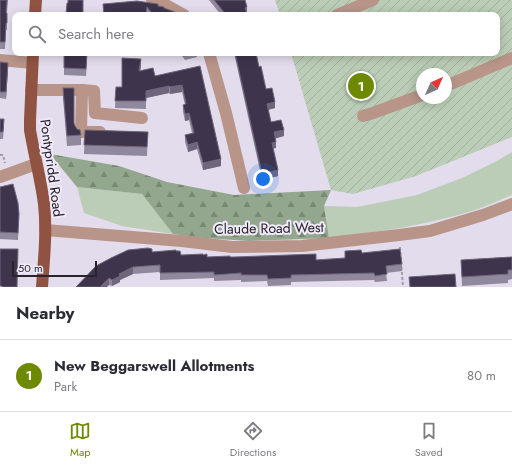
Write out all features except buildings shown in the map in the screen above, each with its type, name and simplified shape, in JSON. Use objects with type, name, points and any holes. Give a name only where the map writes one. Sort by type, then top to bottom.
[{"type":"main road","points":[[35,12],[36,0]]},
{"type":"main road","name":"Pontypridd Road","points":[[32,58],[30,130],[44,203],[45,230],[42,287]]},
{"type":"street","points":[[152,0],[168,2],[180,12]]},
{"type":"street","points":[[344,12],[373,0]]},
{"type":"street","points":[[210,56],[226,113],[244,188]]},
{"type":"street","points":[[0,60],[32,58]]},
{"type":"street","points":[[452,83],[512,58]]},
{"type":"street","points":[[31,90],[94,91],[95,113],[142,118]]},
{"type":"street","points":[[82,90],[82,132],[111,132]]},
{"type":"street","points":[[363,116],[416,97]]},
{"type":"street","points":[[0,177],[36,164]]},
{"type":"street","name":"Claude Road West","points":[[45,230],[182,241],[232,247],[302,246],[430,231],[483,215],[512,204]]},
{"type":"path","points":[[399,235],[403,287]]},
{"type":"green space","points":[[275,0],[512,0],[512,137],[416,176],[353,194],[331,190],[292,56],[500,56],[500,12],[279,12]]},
{"type":"green space","points":[[512,152],[512,195],[475,210],[439,220],[329,238],[324,206],[357,207],[417,195],[462,178]]},
{"type":"green space","points":[[50,154],[119,166],[167,182],[234,195],[331,190],[324,206],[329,238],[249,241],[173,234],[142,194],[77,187]]},
{"type":"green space","points":[[77,187],[142,194],[173,234],[122,226],[84,213]]},
{"type":"place","name":"New Beggarswell Allotments","points":[[361,86]]}]
